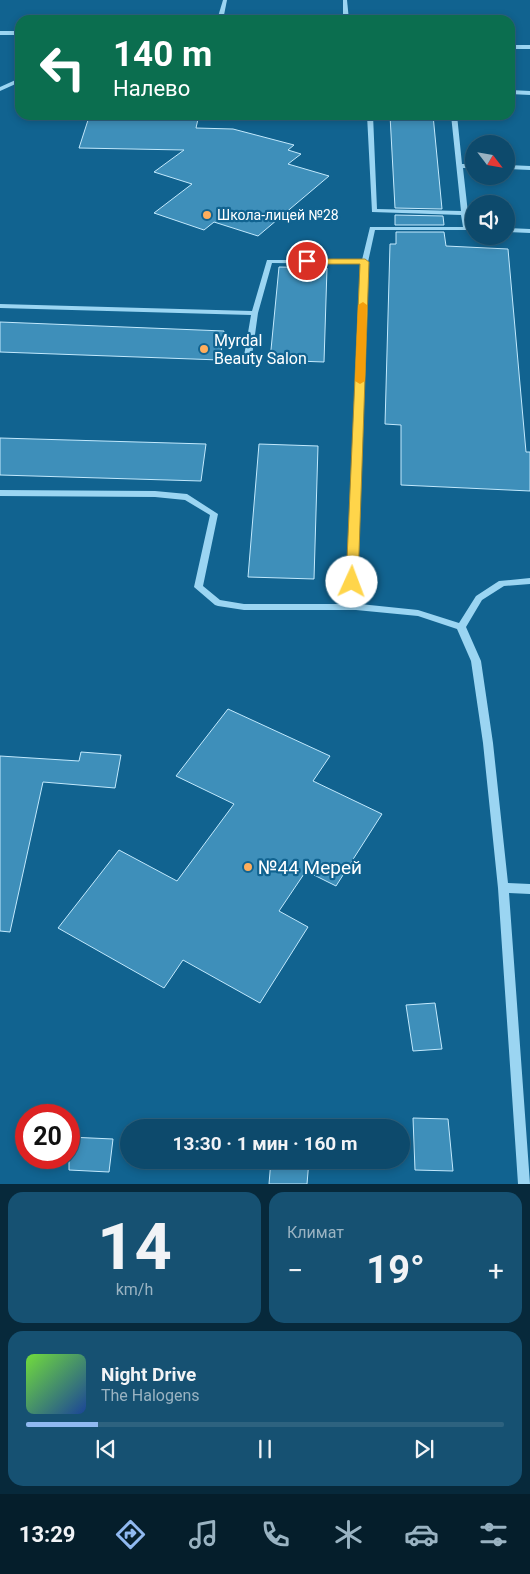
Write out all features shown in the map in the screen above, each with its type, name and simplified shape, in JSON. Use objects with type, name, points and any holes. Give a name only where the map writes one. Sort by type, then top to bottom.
[{"type":"street","points":[[221,15],[225,0]]},
{"type":"street","points":[[345,0],[346,15]]},
{"type":"street","points":[[0,33],[15,34]]},
{"type":"street","points":[[515,46],[530,47]]},
{"type":"street","points":[[0,89],[15,82]]},
{"type":"street","points":[[515,92],[530,93]]},
{"type":"street","points":[[356,607],[352,582],[365,262],[374,212],[370,120]]},
{"type":"street","points":[[374,212],[465,213],[455,120]]},
{"type":"street","points":[[460,166],[465,166]]},
{"type":"street","points":[[515,167],[530,168]]},
{"type":"street","points":[[372,228],[465,229]]},
{"type":"street","points":[[515,230],[530,231]]},
{"type":"street","points":[[248,356],[255,313],[269,261],[365,262]]},
{"type":"street","points":[[0,306],[255,313]]},
{"type":"street","points":[[0,493],[155,494],[187,497],[214,514],[198,587],[218,603],[244,607],[356,607],[418,613],[461,627],[476,661],[488,742],[503,888],[524,1184]]},
{"type":"street","points":[[461,627],[479,598],[502,583],[530,581]]},
{"type":"street","points":[[503,888],[530,889]]},
{"type":"building","points":[[88,120],[198,120],[196,128],[233,129],[294,145],[288,150],[301,154],[288,164],[329,176],[258,236],[214,222],[204,230],[154,213],[192,184],[154,172],[184,150],[79,148]]},
{"type":"building","points":[[390,120],[433,120],[442,209],[395,208]]},
{"type":"building","points":[[395,215],[443,216],[444,225],[395,225]]},
{"type":"building","points":[[396,232],[444,232],[446,246],[508,249],[526,452],[530,452],[530,491],[401,485],[401,425],[385,424],[390,244],[396,244]]},
{"type":"building","points":[[279,267],[327,268],[324,362],[270,360]]},
{"type":"building","points":[[0,322],[224,331],[220,360],[0,352]]},
{"type":"building","points":[[0,438],[206,444],[201,481],[0,475]]},
{"type":"building","points":[[259,444],[318,446],[314,579],[248,577]]},
{"type":"building","points":[[228,709],[330,756],[313,781],[382,814],[336,886],[306,871],[279,911],[308,927],[260,1003],[183,960],[164,988],[58,928],[119,850],[177,881],[234,804],[176,776]]},
{"type":"building","points":[[81,752],[121,755],[115,788],[43,782],[10,932],[0,931],[0,756],[79,761]]},
{"type":"building","points":[[435,1003],[442,1049],[413,1051],[406,1005]]},
{"type":"building","points":[[413,1118],[448,1119],[453,1171],[415,1170]]},
{"type":"building","points":[[80,1138],[113,1139],[109,1172],[69,1170],[80,1169]]},
{"type":"building","points":[[270,1169],[308,1169],[307,1184],[269,1184]]},
{"type":"slow traffic","points":[[360,381],[363,305]]},
{"type":"place","name":"Школа-лицей №28","points":[[207,215]]},
{"type":"place","name":"Myrdal Beauty Salon","points":[[204,349]]},
{"type":"place","name":"№44 Мерей","points":[[248,867]]},
{"type":"route","points":[[307,261],[365,262],[352,582]]}]
